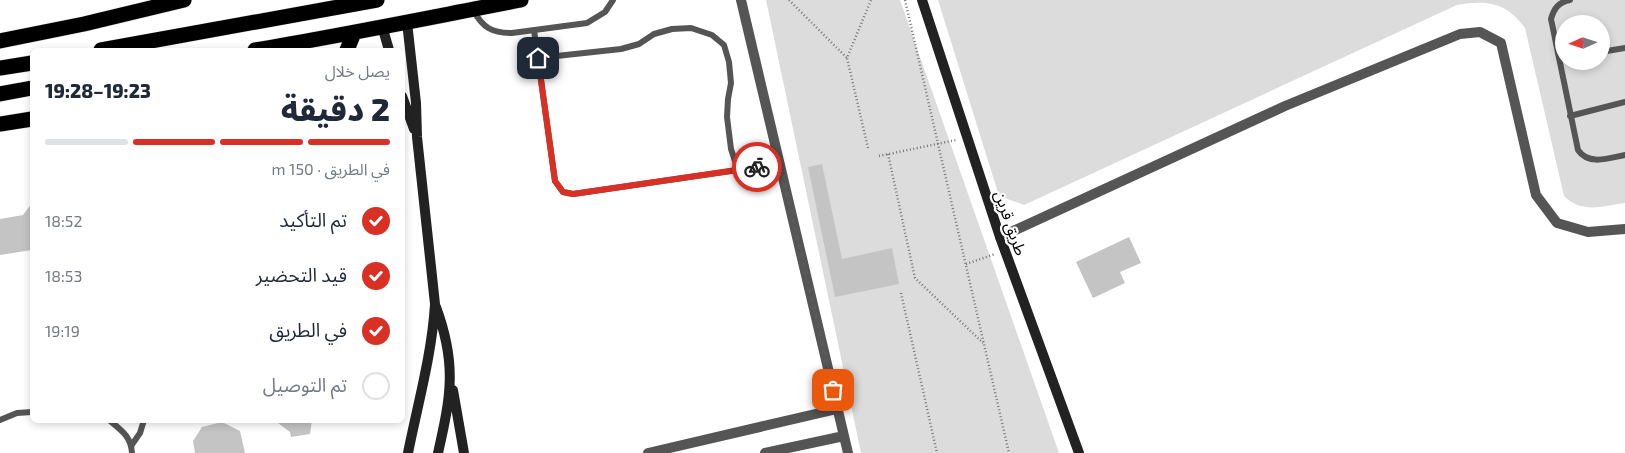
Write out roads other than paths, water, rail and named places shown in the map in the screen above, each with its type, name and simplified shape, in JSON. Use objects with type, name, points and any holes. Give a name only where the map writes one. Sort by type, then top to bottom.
[{"type":"highway","points":[[0,41],[184,0]]},
{"type":"highway","points":[[266,48],[521,0]]},
{"type":"highway","points":[[112,48],[365,1]]},
{"type":"highway","points":[[348,48],[360,31]]},
{"type":"highway","points":[[0,68],[30,62]]},
{"type":"highway","points":[[0,94],[30,88]]},
{"type":"highway","points":[[0,124],[30,119]]},
{"type":"street","points":[[742,0],[848,453]]},
{"type":"street","name":"طريق قرين","points":[[922,0],[1000,237],[1079,453]]},
{"type":"street","points":[[407,22],[435,304],[429,358],[408,453]]},
{"type":"street","points":[[382,26],[388,48]]},
{"type":"street","points":[[1000,237],[1285,106],[1460,34],[1480,32],[1501,43],[1536,195],[1557,223],[1588,232],[1625,230]]},
{"type":"street","points":[[405,104],[417,137]]},
{"type":"street","points":[[435,304],[444,328],[449,352],[451,379],[464,453]]},
{"type":"street","points":[[438,453],[447,414],[451,379]]},
{"type":"street","points":[[648,453],[837,409]]},
{"type":"street","points":[[765,453],[844,436]]},
{"type":"lane","points":[[473,9],[479,22],[494,31],[512,33],[587,23],[605,12],[613,0]]},
{"type":"lane","points":[[1555,34],[1551,19],[1554,9],[1570,0]]},
{"type":"lane","points":[[538,58],[621,49],[640,44],[654,34],[672,29],[691,28],[712,35],[724,45],[729,62],[731,83],[728,99],[728,117],[731,149],[738,170]]},
{"type":"lane","points":[[534,30],[555,181],[563,192],[573,194],[780,164]]},
{"type":"lane","points":[[1610,50],[1625,48]]},
{"type":"lane","points":[[1564,70],[1570,116],[1578,150],[1586,159],[1594,160],[1625,154]]},
{"type":"lane","points":[[1570,116],[1625,102]]},
{"type":"lane","points":[[0,420],[17,413],[30,412]]},
{"type":"lane","points":[[112,423],[127,436],[132,449]]},
{"type":"lane","points":[[132,449],[143,423]]}]
